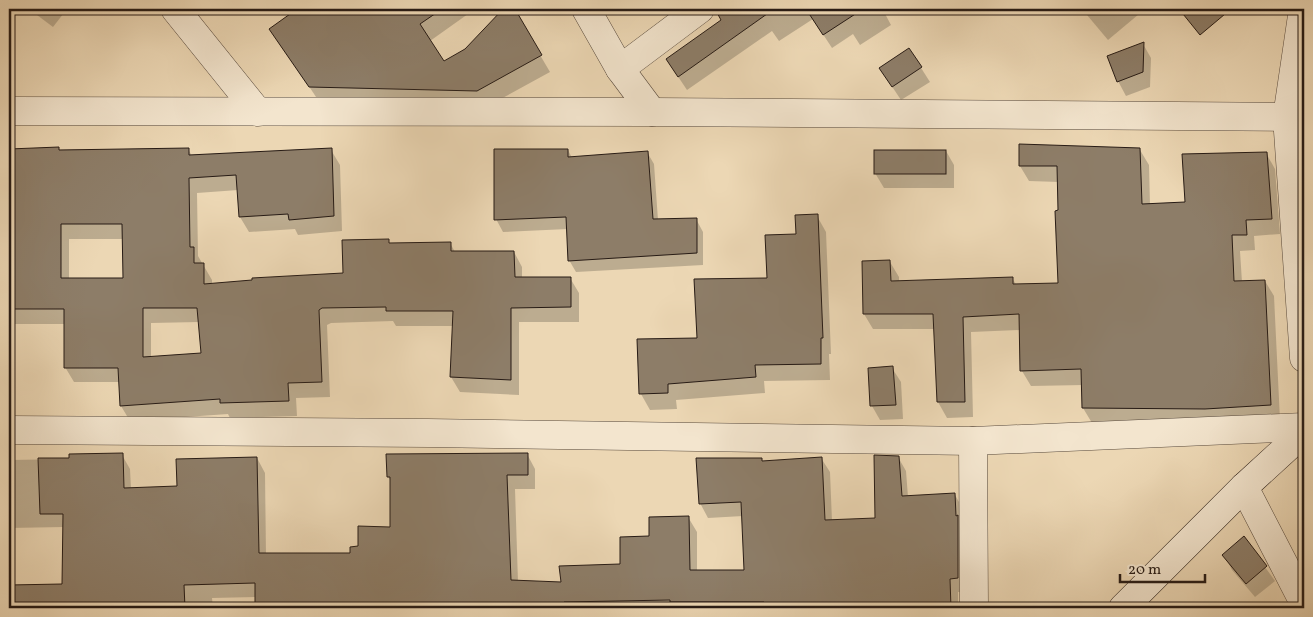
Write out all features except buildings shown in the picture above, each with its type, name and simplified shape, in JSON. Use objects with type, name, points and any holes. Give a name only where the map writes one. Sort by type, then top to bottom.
[{"type":"street","points":[[175,9],[258,112]]},
{"type":"street","points":[[586,9],[620,69],[652,112]]},
{"type":"street","points":[[620,69],[700,9]]},
{"type":"street","points":[[1303,9],[1296,117],[1304,358]]},
{"type":"street","points":[[9,111],[652,112],[1296,117]]},
{"type":"street","points":[[9,430],[428,433],[973,441],[1304,427]]},
{"type":"street","points":[[1123,608],[1244,487],[1304,432]]},
{"type":"street","points":[[973,441],[974,608]]},
{"type":"street","points":[[1244,487],[1304,603]]}]
